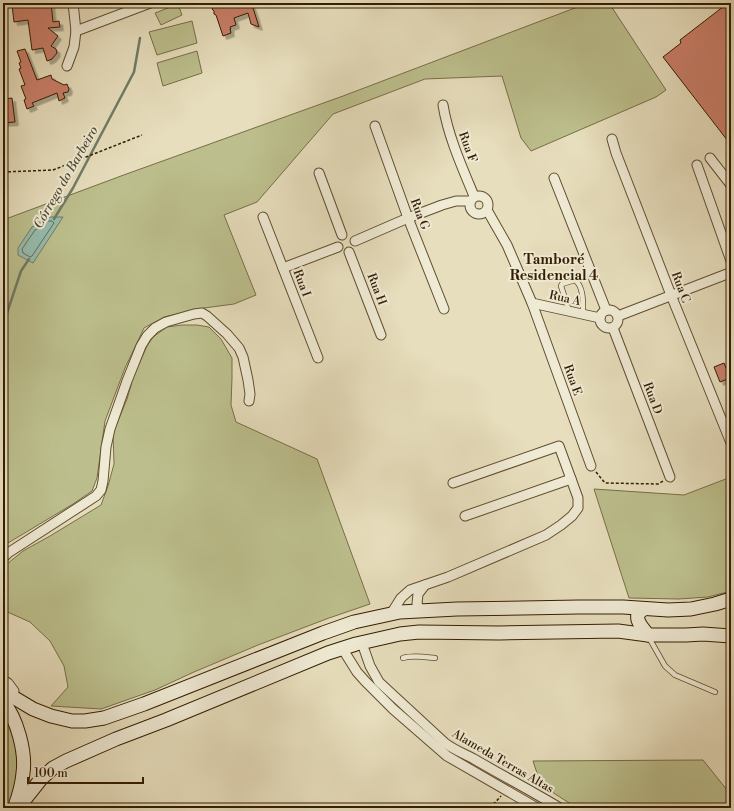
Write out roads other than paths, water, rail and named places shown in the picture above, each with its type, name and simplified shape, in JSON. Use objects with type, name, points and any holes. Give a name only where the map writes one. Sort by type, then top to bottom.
[{"type":"main road","points":[[6,697],[51,716],[72,721],[85,721],[104,718],[144,704],[354,622],[400,612],[538,607],[623,607],[668,610],[691,609],[731,599]]},
{"type":"main road","points":[[618,631],[625,626],[630,616],[628,611],[623,607]]},
{"type":"main road","points":[[644,609],[640,611],[637,619],[648,635]]},
{"type":"main road","points":[[18,808],[41,779],[52,768],[66,761],[116,739],[328,653],[362,643],[400,634],[419,632],[499,633],[618,631],[648,635],[703,634],[731,636]]},
{"type":"main road","points":[[6,697],[8,708],[16,726],[22,748],[24,771],[20,794],[14,808]]},
{"type":"street","points":[[67,66],[74,47],[76,31],[72,3]]},
{"type":"street","points":[[76,31],[150,3]]},
{"type":"street","name":"Rua F","points":[[443,105],[449,131],[472,199]]},
{"type":"street","name":"Rua G","points":[[375,126],[408,218],[444,308]]},
{"type":"street","name":"Rua C","points":[[612,139],[616,153],[671,295],[731,443]]},
{"type":"street","points":[[710,158],[731,185]]},
{"type":"street","points":[[618,316],[671,295],[729,276],[727,268],[731,261],[697,165]]},
{"type":"street","points":[[319,173],[342,236]]},
{"type":"street","points":[[554,178],[606,310]]},
{"type":"street","points":[[355,241],[442,205],[472,199],[480,195],[485,198],[488,204],[487,210],[476,214],[471,210],[469,204],[472,199]]},
{"type":"street","name":"Rua A","points":[[487,210],[507,245],[532,303],[600,318]]},
{"type":"street","name":"Rua I","points":[[263,217],[318,358]]},
{"type":"street","points":[[345,235],[352,236],[355,241],[354,249],[350,252],[342,251],[338,246],[339,239],[345,235]]},
{"type":"street","points":[[283,268],[338,246]]},
{"type":"street","name":"Rua H","points":[[350,252],[381,335]]},
{"type":"street","name":"Rua E","points":[[532,303],[591,466]]},
{"type":"street","points":[[606,310],[613,310],[618,316],[619,322],[613,328],[605,328],[601,324],[600,318],[606,310]]},
{"type":"street","points":[[3,558],[8,553],[96,496],[101,490],[106,447],[110,429],[141,346],[147,336],[156,328],[166,322],[194,314],[202,313],[207,316],[240,348],[248,380],[250,394],[249,401]]},
{"type":"street","name":"Rua D","points":[[613,328],[670,477]]},
{"type":"street","points":[[391,614],[401,598],[410,590],[456,574],[546,535],[572,516],[578,508],[578,498],[559,446],[453,483]]},
{"type":"street","points":[[465,516],[571,479]]},
{"type":"street","points":[[421,611],[417,604],[418,594],[426,585]]},
{"type":"street","name":"Alameda Terras Altas","points":[[362,643],[378,682],[451,748],[461,752],[560,808]]},
{"type":"street","name":"Alameda Terras Altas","points":[[342,648],[357,672],[365,681],[393,709],[447,756],[537,808]]},
{"type":"street","points":[[3,680],[8,683],[14,691],[6,697]]},
{"type":"street","points":[[365,681],[378,682]]},
{"type":"lane","points":[[569,311],[561,286],[562,284],[575,280],[582,293],[583,314]]},
{"type":"lane","points":[[648,635],[665,666],[675,675],[715,692]]},
{"type":"lane","points":[[402,658],[415,656],[435,658]]},
{"type":"water","points":[[43,217],[63,217],[33,263],[18,255],[18,248],[32,227],[40,223]]},
{"type":"waterway","name":"Córrego do Barbeiro","points":[[54,219],[73,188],[134,72],[140,38]]},
{"type":"waterway","name":"Córrego do Barbeiro","points":[[3,325],[21,271],[29,259]]},
{"type":"district","name":"Tamboré Residencial 4","points":[[554,268]]}]
